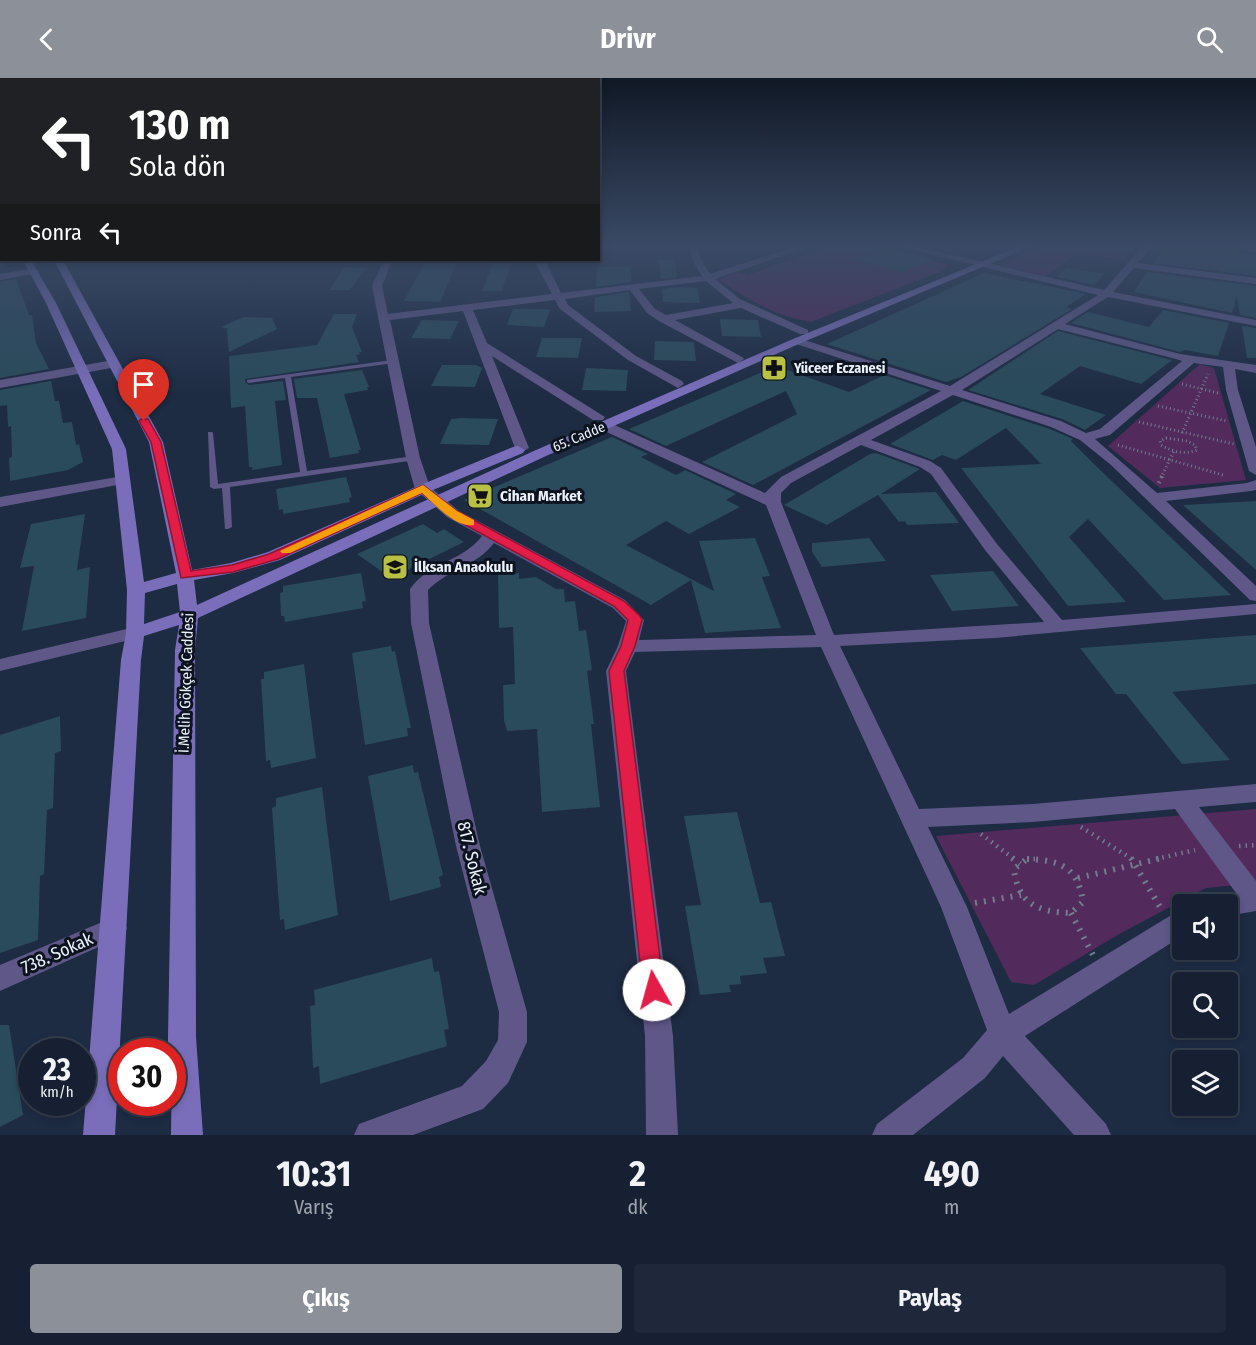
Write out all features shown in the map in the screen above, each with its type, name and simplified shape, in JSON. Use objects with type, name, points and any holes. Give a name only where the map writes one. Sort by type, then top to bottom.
[{"type":"main road","points":[[46,296],[119,449],[136,590],[135,633],[131,660],[99,1135]]},
{"type":"main road","name":"İ.Melih Gökçek Caddesi","points":[[77,296],[156,442],[185,576],[189,615],[185,650],[182,1037],[187,1135]]},
{"type":"main road","name":"65. Cadde","points":[[136,590],[185,576],[233,568],[274,556],[423,489],[522,448],[601,422],[899,296]]},
{"type":"main road","name":"65. Cadde","points":[[135,633],[189,615],[678,384],[738,359],[801,337]]},
{"type":"street","points":[[379,296],[413,458],[423,489],[453,514],[619,604],[635,620],[628,646],[616,671],[659,1036],[662,1135]]},
{"type":"street","points":[[382,318],[555,296]]},
{"type":"street","points":[[558,296],[564,307],[632,358],[678,384]]},
{"type":"street","points":[[639,296],[651,311],[663,319],[738,359]]},
{"type":"street","points":[[732,296],[801,337],[951,392],[1056,424],[1087,437],[1256,596]]},
{"type":"street","points":[[1095,1135],[1003,1034],[954,907],[815,614],[773,502],[772,492],[786,480],[951,392],[1102,296]]},
{"type":"street","points":[[1117,296],[1191,312],[1256,322]]},
{"type":"street","points":[[663,319],[744,304]]},
{"type":"street","points":[[467,307],[522,448]]},
{"type":"street","points":[[1056,325],[1191,359],[1256,369]]},
{"type":"street","points":[[482,345],[601,422],[773,502]]},
{"type":"street","points":[[1087,437],[1105,432],[1191,359]]},
{"type":"street","points":[[0,384],[113,364]]},
{"type":"street","points":[[1150,494],[1251,487],[1254,468],[1234,396],[1229,366]]},
{"type":"street","points":[[862,441],[925,464],[936,471],[991,547],[1056,625]]},
{"type":"street","points":[[0,502],[123,480]]},
{"type":"street","name":"817. Sokak","points":[[370,1135],[472,1098],[497,1072],[512,1042],[513,1012],[468,846],[420,623],[419,589],[427,579],[473,557],[492,535]]},
{"type":"street","points":[[628,646],[828,641],[995,632],[1256,609]]},
{"type":"street","points":[[0,665],[135,633]]},
{"type":"street","points":[[912,819],[1056,811],[1256,793]]},
{"type":"street","points":[[1180,799],[1256,900],[1238,903]]},
{"type":"street","name":"738. Sokak","points":[[0,978],[114,928]]},
{"type":"street","points":[[888,1135],[974,1068],[1003,1034],[1172,928]]},
{"type":"lane","points":[[249,381],[392,362]]},
{"type":"lane","points":[[288,376],[304,474]]},
{"type":"lane","points":[[210,433],[214,487],[413,458]]},
{"type":"lane","points":[[226,485],[228,527]]},
{"type":"path","points":[[1180,439],[1214,363]]},
{"type":"path","points":[[1165,381],[1234,396]]},
{"type":"path","points":[[1140,402],[1242,425]]},
{"type":"path","points":[[1122,417],[1182,432],[1254,468]]},
{"type":"path","points":[[1087,437],[1170,460],[1254,468]]},
{"type":"path","points":[[1166,438],[1180,439],[1195,445],[1197,450],[1191,453],[1174,451],[1161,446],[1160,441],[1166,438]]},
{"type":"path","points":[[1150,494],[1156,489],[1174,451]]},
{"type":"path","points":[[1056,811],[1131,858],[1172,918]]},
{"type":"path","points":[[958,817],[1020,864]]},
{"type":"path","points":[[1078,878],[1193,850],[1256,845]]},
{"type":"path","points":[[1047,859],[1068,869],[1078,878],[1082,885],[1083,902],[1071,913],[1050,913],[1028,902],[1015,886],[1014,869],[1027,860],[1047,859]]},
{"type":"path","points":[[954,907],[1022,894]]},
{"type":"path","points":[[1071,913],[1102,972]]},
{"type":"shaded area","points":[[744,296],[877,296],[811,322],[764,307]]},
{"type":"shaded area","points":[[1200,364],[1214,368],[1246,480],[1160,488],[1108,446]]},
{"type":"shaded area","points":[[1256,809],[1256,883],[1206,888],[1195,894],[1172,894],[1172,906],[1121,933],[1034,985],[1011,982],[936,836]]},
{"type":"building","points":[[0,296],[22,296],[29,315],[32,315],[36,343],[49,369],[0,378]]},
{"type":"building","points":[[407,296],[442,296],[440,302],[404,301]]},
{"type":"building","points":[[629,296],[631,311],[594,312],[595,297]]},
{"type":"building","points":[[663,296],[699,296],[700,303],[663,302]]},
{"type":"building","points":[[932,296],[1082,296],[1066,307],[1072,309],[961,377],[946,382],[827,344]]},
{"type":"building","points":[[1154,296],[1237,296],[1232,313]]},
{"type":"building","points":[[1237,296],[1256,296],[1256,318],[1240,315]]},
{"type":"building","points":[[513,309],[550,310],[544,327],[507,325]]},
{"type":"building","points":[[1163,310],[1229,323],[1218,356],[1185,350],[1180,352],[1071,323],[1088,312],[1149,327]]},
{"type":"building","points":[[334,314],[357,314],[352,327],[362,352],[356,355],[359,362],[245,379],[249,385],[283,381],[286,400],[275,401],[282,465],[252,470],[252,467],[249,467],[245,406],[231,408],[229,356],[317,345]]},
{"type":"building","points":[[244,317],[272,318],[277,329],[229,352],[227,330],[229,329],[221,327]]},
{"type":"building","points":[[720,319],[758,320],[761,337],[722,336]]},
{"type":"building","points":[[422,320],[459,321],[450,339],[411,338]]},
{"type":"building","points":[[1242,326],[1256,328],[1256,358],[1247,358]]},
{"type":"building","points":[[1058,331],[1172,360],[1141,384],[1080,366],[1040,394],[1106,415],[1085,430],[1062,419],[968,390]]},
{"type":"building","points":[[542,338],[582,338],[578,358],[536,357]]},
{"type":"building","points":[[655,341],[694,342],[696,361],[654,360]]},
{"type":"building","points":[[442,365],[476,365],[482,368],[475,387],[431,386]]},
{"type":"building","points":[[776,366],[849,392],[884,375],[931,390],[753,485],[702,462],[797,414],[786,391],[666,446],[629,429]]},
{"type":"building","points":[[586,368],[628,370],[626,391],[582,390]]},
{"type":"building","points":[[362,370],[369,387],[367,387],[368,390],[344,394],[361,450],[358,450],[359,453],[330,458],[317,398],[297,398],[294,379]]},
{"type":"building","points":[[51,381],[55,401],[59,401],[63,423],[72,422],[76,445],[79,444],[83,462],[68,470],[10,481],[11,426],[8,427],[7,405],[0,406],[0,390]]},
{"type":"building","points":[[963,401],[1050,429],[1073,439],[1071,441],[1095,465],[1231,595],[1164,600],[1088,519],[1069,537],[1126,602],[1068,606],[961,468],[1041,464],[1006,428],[956,460],[942,455],[933,460],[890,444]]},
{"type":"building","points":[[451,419],[498,419],[489,445],[440,444]]},
{"type":"building","points":[[612,437],[648,454],[641,457],[676,475],[685,470],[736,494],[726,500],[740,507],[689,534],[666,521],[626,545],[714,591],[699,541],[755,538],[770,576],[762,577],[781,628],[705,633],[691,580],[651,605],[464,500]]},
{"type":"building","points":[[876,453],[920,469],[881,494],[936,492],[959,523],[907,525],[905,521],[899,522],[878,495],[827,525],[784,505],[870,454]]},
{"type":"building","points":[[346,477],[352,497],[349,498],[350,502],[283,514],[283,509],[279,510],[276,489]]},
{"type":"building","points":[[1256,501],[1256,570],[1183,505]]},
{"type":"building","points":[[85,514],[77,570],[90,567],[86,618],[22,631],[34,566],[20,568],[31,524]]},
{"type":"building","points":[[423,524],[437,533],[444,529],[464,542],[391,578],[357,554]]},
{"type":"building","points":[[869,538],[886,561],[822,567],[812,552],[812,543]]},
{"type":"building","points":[[993,571],[1019,606],[952,611],[930,575]]},
{"type":"building","points":[[361,573],[366,601],[362,602],[363,608],[285,622],[284,616],[281,616],[280,593],[283,592],[283,586]]},
{"type":"building","points":[[519,573],[519,579],[536,577],[556,589],[564,589],[565,602],[575,601],[579,631],[586,630],[592,670],[587,671],[594,724],[591,724],[600,807],[542,812],[537,729],[507,731],[504,720],[503,685],[515,684],[513,627],[499,628],[498,575]]},
{"type":"building","points":[[1256,635],[1256,684],[1172,692],[1230,760],[1182,764],[1126,694],[1116,694],[1080,648]]},
{"type":"building","points":[[391,646],[392,652],[395,651],[411,728],[407,728],[408,736],[365,745],[352,653]]},
{"type":"building","points":[[304,664],[316,758],[271,768],[270,760],[266,761],[261,679],[264,679],[264,672]]},
{"type":"building","points":[[60,716],[61,751],[55,753],[53,808],[47,810],[44,874],[40,876],[38,940],[0,953],[0,735]]},
{"type":"building","points":[[413,765],[414,773],[418,772],[443,875],[439,877],[441,887],[390,901],[368,776]]},
{"type":"building","points":[[322,787],[338,915],[285,930],[284,919],[280,920],[272,808],[276,806],[276,798]]},
{"type":"building","points":[[737,812],[760,903],[771,902],[785,956],[763,958],[767,973],[740,976],[741,984],[729,985],[731,992],[700,995],[685,906],[701,905],[684,816]]},
{"type":"building","points":[[432,958],[434,972],[439,971],[449,1029],[444,1030],[447,1046],[320,1084],[319,1066],[313,1068],[310,1006],[315,1005],[314,990]]},
{"type":"building","points":[[0,1025],[9,1025],[18,1083],[18,1116],[21,1116],[0,1127]]},
{"type":"slow traffic","points":[[286,551],[423,489],[453,514],[469,523]]},
{"type":"place","name":"Yüceer Eczanesi","points":[[774,368]]},
{"type":"place","name":"Cihan Market","points":[[480,496]]},
{"type":"place","name":"İlksan Anaokulu","points":[[395,567]]},
{"type":"route","points":[[144,421],[156,442],[185,576],[233,568],[274,556],[423,489],[453,514],[619,604],[635,620],[628,646],[616,671],[654,990]]}]
